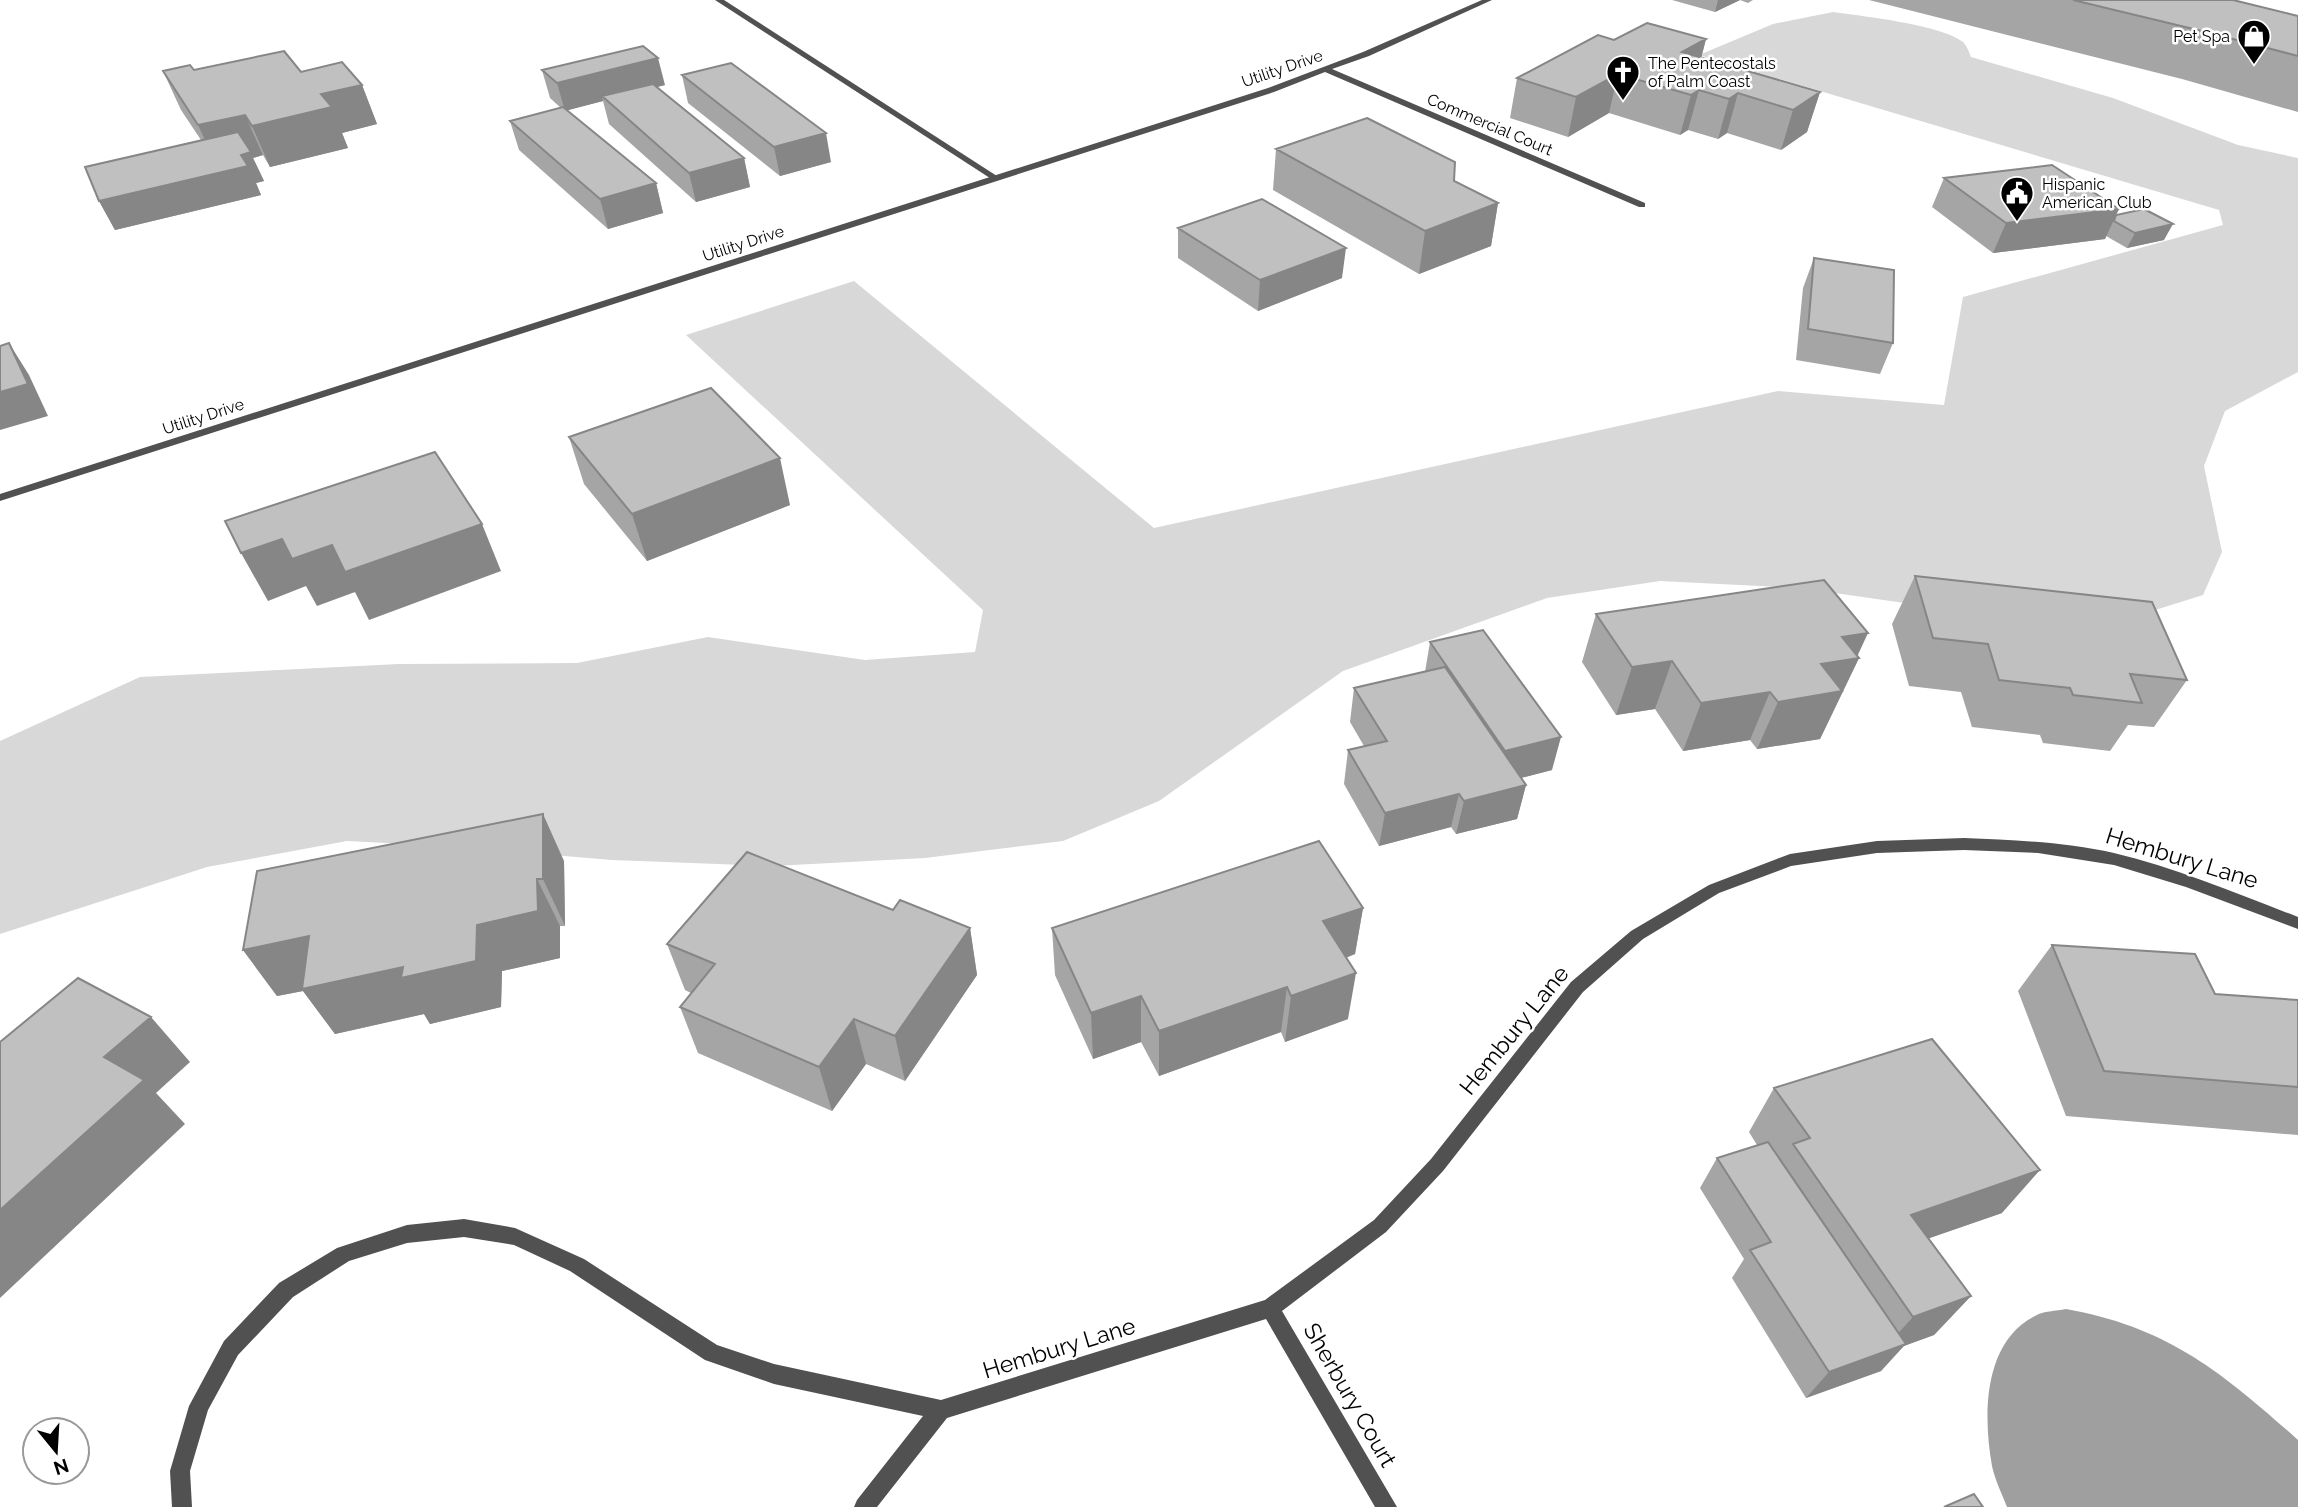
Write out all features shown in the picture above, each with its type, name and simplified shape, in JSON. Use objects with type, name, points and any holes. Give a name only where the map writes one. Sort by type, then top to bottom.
[{"type":"street","points":[[719,0],[996,178]]},
{"type":"street","name":"Utility Drive","points":[[0,498],[1327,70],[1488,0]]},
{"type":"street","name":"Commercial Court","points":[[1327,70],[1642,205]]},
{"type":"street","name":"Hembury Lane","points":[[182,1507],[180,1471],[199,1406],[231,1348],[286,1290],[344,1254],[407,1234],[464,1228],[515,1237],[577,1265],[712,1353],[774,1374],[942,1410],[1270,1308],[1380,1227],[1437,1165],[1577,987],[1637,935],[1714,889],[1790,860],[1877,846],[2038,846],[2114,859],[2190,882],[2298,923]]},
{"type":"street","name":"Sherbury Court","points":[[1270,1308],[1387,1507]]},
{"type":"street","points":[[864,1507],[942,1410]]},
{"type":"shaded area","points":[[1833,12],[1901,22],[1938,31],[1963,42],[1971,57],[2113,98],[2238,145],[2298,158],[2298,372],[2225,411],[2204,466],[2222,552],[2203,595],[2133,617],[1988,615],[1800,588],[1660,581],[1547,598],[1343,671],[1159,801],[1063,841],[925,858],[774,866],[612,860],[347,841],[207,867],[0,934],[0,741],[140,677],[399,664],[577,663],[708,637],[865,660],[975,652],[983,610],[686,335],[854,281],[1154,528],[1778,391],[1944,405],[1963,297],[2223,225],[2219,210],[1699,55],[1773,24]]},
{"type":"shaded area","points":[[2066,1309],[2102,1317],[2164,1341],[2219,1374],[2271,1416],[2298,1440],[2298,1507],[2007,1507],[1993,1471],[1989,1446],[1988,1403],[1996,1362],[2005,1343],[2018,1328],[2038,1314]]},
{"type":"building","points":[[2073,0],[2233,0],[2298,16],[2298,56],[2206,32]]},
{"type":"building","points":[[1647,23],[1706,39],[1682,52],[1820,92],[1793,110],[1738,93],[1729,99],[1699,90],[1691,95],[1618,74],[1576,97],[1517,78],[1598,35],[1614,40]]},
{"type":"building","points":[[643,46],[658,58],[557,83],[542,70]]},
{"type":"building","points":[[284,51],[301,72],[342,62],[362,85],[321,94],[332,107],[252,126],[245,115],[198,125],[163,71],[190,65],[194,70]]},
{"type":"building","points":[[731,63],[826,133],[774,147],[682,75]]},
{"type":"building","points":[[653,84],[744,158],[689,173],[602,96]]},
{"type":"building","points":[[563,107],[656,183],[600,199],[510,121]]},
{"type":"building","points":[[1367,118],[1455,162],[1454,181],[1498,203],[1425,231],[1276,149]]},
{"type":"building","points":[[238,132],[251,152],[241,155],[248,166],[99,201],[85,167]]},
{"type":"building","points":[[2052,165],[2119,209],[2006,223],[1944,178]]},
{"type":"building","points":[[1262,199],[1346,248],[1260,280],[1178,228]]},
{"type":"building","points":[[2144,209],[2173,224],[2135,233],[2114,221],[2116,215]]},
{"type":"building","points":[[1814,258],[1894,270],[1893,343],[1808,329]]},
{"type":"building","points":[[9,343],[28,384],[0,392],[0,346]]},
{"type":"building","points":[[711,388],[780,458],[632,514],[569,437]]},
{"type":"building","points":[[435,452],[482,524],[345,572],[332,545],[292,559],[282,539],[241,553],[225,521]]},
{"type":"building","points":[[1915,576],[2152,602],[2187,680],[2130,674],[2142,703],[2073,695],[2070,688],[1999,680],[1988,644],[1933,638]]},
{"type":"building","points":[[1824,580],[1868,633],[1842,637],[1859,658],[1821,664],[1842,691],[1778,702],[1770,692],[1701,703],[1672,661],[1632,667],[1596,614]]},
{"type":"building","points":[[1483,630],[1561,737],[1505,751],[1430,642]]},
{"type":"building","points":[[1445,667],[1526,785],[1464,801],[1459,794],[1385,813],[1348,750],[1387,741],[1354,688]]},
{"type":"building","points":[[543,814],[543,879],[537,879],[538,911],[477,925],[476,961],[401,978],[403,967],[302,989],[309,936],[243,950],[257,871]]},
{"type":"building","points":[[1319,841],[1363,908],[1323,921],[1356,973],[1291,996],[1287,987],[1159,1031],[1141,996],[1091,1013],[1052,928]]},
{"type":"building","points":[[747,852],[893,910],[900,900],[970,928],[895,1036],[854,1019],[819,1067],[680,1007],[715,964],[667,944]]},
{"type":"building","points":[[2052,945],[2195,954],[2215,994],[2298,1000],[2298,1087],[2104,1071]]},
{"type":"building","points":[[78,978],[151,1017],[104,1057],[144,1080],[0,1210],[0,1042]]},
{"type":"building","points":[[1932,1039],[2040,1170],[1911,1215],[1971,1296],[1913,1317],[1793,1144],[1810,1138],[1774,1088]]},
{"type":"building","points":[[1768,1142],[1906,1344],[1829,1372],[1750,1250],[1771,1242],[1717,1158]]},
{"type":"building","points":[[1974,1494],[1983,1507],[1944,1507]]},
{"type":"place","name":"Pet Spa","points":[[2254,66]]},
{"type":"place","name":"The Pentecostals of Palm Coast","points":[[1623,102]]},
{"type":"place","name":"Hispanic American Club","points":[[2017,223]]}]
